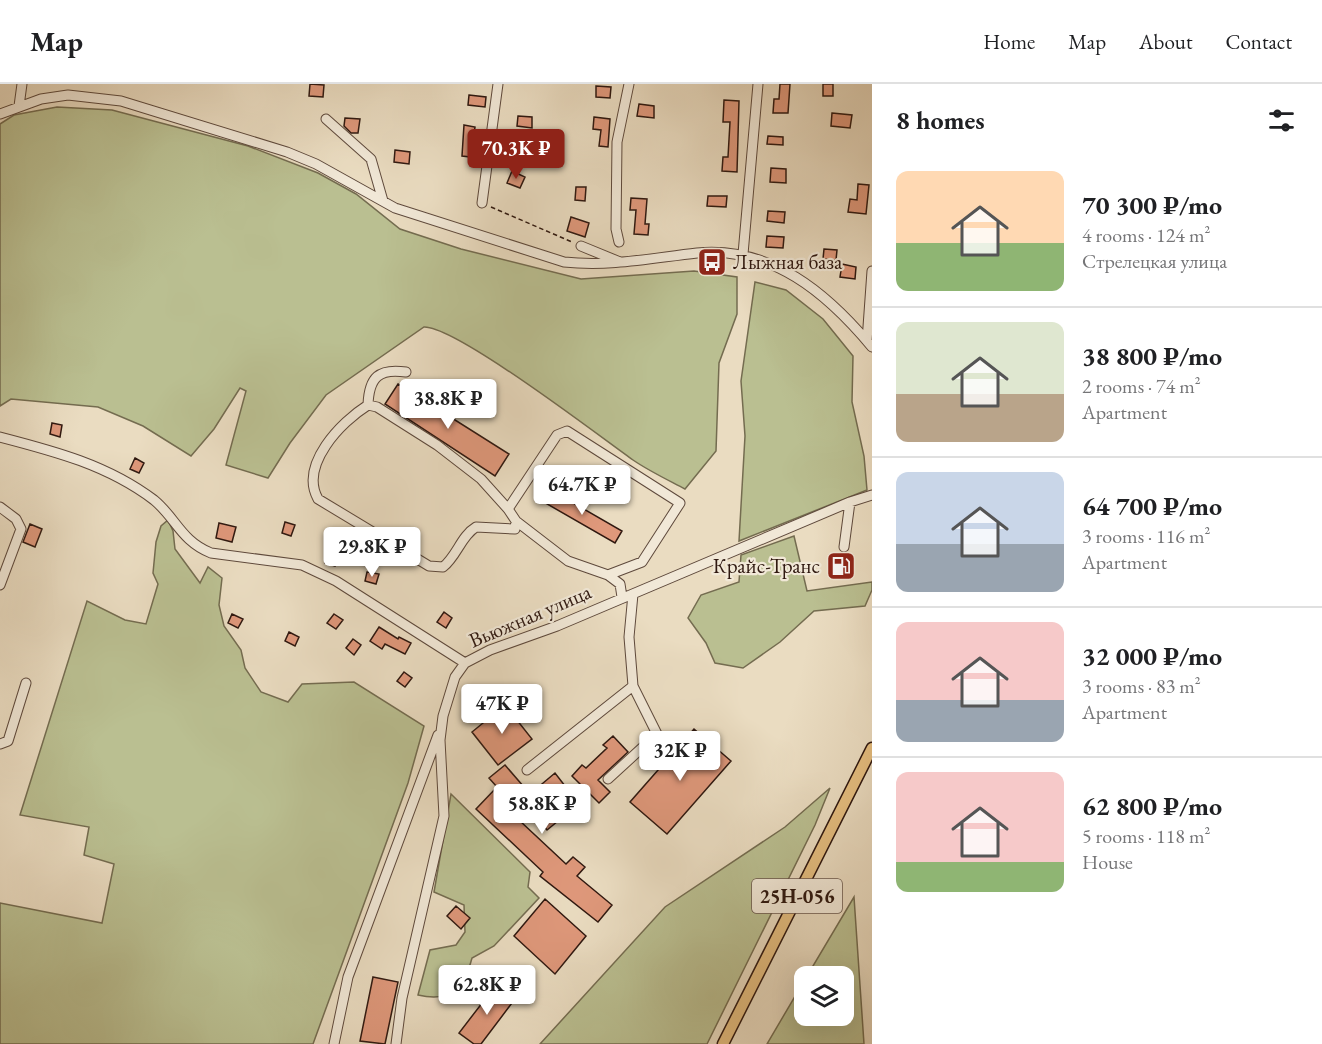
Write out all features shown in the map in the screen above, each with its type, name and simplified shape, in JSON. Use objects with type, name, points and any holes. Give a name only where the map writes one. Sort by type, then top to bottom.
[{"type":"main road","name":"25Н-056","points":[[723,1044],[872,748]]},
{"type":"street","points":[[19,106],[22,84]]},
{"type":"street","points":[[482,203],[498,84]]},
{"type":"street","points":[[619,242],[616,229],[617,142],[629,84]]},
{"type":"street","points":[[743,254],[758,84]]},
{"type":"street","points":[[0,114],[40,99],[68,95],[121,101],[287,152],[316,164],[396,208],[564,262],[587,265],[624,263],[700,253],[743,254],[776,265],[810,284],[869,344]]},
{"type":"street","points":[[326,119],[371,159],[383,201]]},
{"type":"street","points":[[581,246],[624,263]]},
{"type":"street","points":[[869,344],[872,271]]},
{"type":"street","points":[[406,372],[389,370],[379,374],[372,384],[368,405],[352,416],[336,432],[319,458],[314,480],[314,492],[318,500],[429,566],[437,567],[443,567],[451,560],[472,529],[515,528],[516,521]]},
{"type":"street","points":[[368,405],[393,415],[437,445],[481,479],[516,521],[568,561],[608,575],[620,584],[622,597]]},
{"type":"street","points":[[508,509],[556,435],[567,431],[680,503],[642,562],[608,575]]},
{"type":"street","points":[[0,437],[69,455],[126,480],[156,502],[188,541],[211,553],[302,566],[336,581],[465,663]]},
{"type":"street","name":"Вьюжная улица","points":[[396,1044],[402,998],[444,816],[442,725],[449,692],[465,663],[850,502],[872,495]]},
{"type":"street","points":[[844,547],[850,502]]},
{"type":"street","points":[[0,507],[16,519],[21,529],[0,585]]},
{"type":"street","points":[[608,779],[657,734],[633,686],[629,637],[633,594]]},
{"type":"street","points":[[0,744],[8,741],[26,683]]},
{"type":"street","points":[[527,770],[633,686]]},
{"type":"street","points":[[334,1044],[348,977],[442,725]]},
{"type":"path","points":[[482,203],[581,246]]},
{"type":"green space","points":[[57,107],[112,110],[248,146],[318,173],[356,194],[400,229],[461,249],[581,279],[694,271],[737,277],[737,314],[719,363],[716,451],[685,489],[633,460],[495,362],[441,331],[424,327],[326,395],[290,443],[268,478],[226,465],[246,391],[240,388],[214,429],[191,456],[143,426],[98,407],[11,399],[0,406],[0,124],[14,115]]},
{"type":"green space","points":[[755,282],[786,290],[823,319],[853,356],[852,402],[864,456],[867,490],[739,541],[745,436],[741,381]]},
{"type":"green space","points":[[168,520],[173,531],[175,549],[200,583],[208,567],[222,578],[219,605],[224,626],[241,650],[245,668],[261,692],[288,702],[302,684],[354,682],[424,726],[408,783],[313,1044],[0,1044],[0,903],[102,923],[114,864],[84,855],[89,827],[20,815],[87,601],[125,620],[146,624],[158,584],[153,573],[156,542],[161,526]]},
{"type":"green space","points":[[794,536],[807,591],[872,582],[872,590],[865,606],[814,611],[780,642],[743,668],[715,663],[706,643],[688,618],[701,595],[739,582],[741,555]]},
{"type":"green space","points":[[830,788],[815,825],[707,1044],[540,1044],[665,907],[785,827]]},
{"type":"green space","points":[[451,794],[530,872],[528,887],[539,898],[494,946],[472,958],[465,978],[454,991],[439,997],[429,997],[418,995],[430,950],[456,945],[465,932],[464,905],[434,892]]},
{"type":"green space","points":[[854,897],[864,1044],[767,1044],[794,998],[794,1026],[854,1026],[854,966],[813,966]]},
{"type":"building","points":[[310,84],[324,85],[323,97],[309,96]]},
{"type":"building","points":[[780,84],[790,84],[788,113],[773,113],[774,99],[779,99]]},
{"type":"building","points":[[823,84],[833,84],[833,96],[823,96]]},
{"type":"building","points":[[596,86],[611,87],[610,98],[596,97]]},
{"type":"building","points":[[469,95],[486,97],[485,107],[468,105]]},
{"type":"building","points":[[724,100],[739,101],[737,172],[722,171],[723,157],[728,157],[730,122],[723,122]]},
{"type":"building","points":[[639,104],[654,106],[654,118],[637,116]]},
{"type":"building","points":[[832,113],[852,115],[850,128],[831,126]]},
{"type":"building","points":[[518,116],[532,117],[532,128],[517,126]]},
{"type":"building","points":[[594,117],[610,119],[608,147],[599,146],[601,130],[593,129]]},
{"type":"building","points":[[345,118],[360,119],[358,133],[351,133],[344,126]]},
{"type":"building","points":[[464,125],[475,127],[472,147],[481,148],[479,158],[462,156]]},
{"type":"building","points":[[768,136],[783,137],[783,145],[767,144]]},
{"type":"building","points":[[395,150],[410,152],[409,164],[394,162]]},
{"type":"building","points":[[771,168],[786,169],[786,183],[770,182]]},
{"type":"building","points":[[512,171],[525,177],[520,188],[507,183]]},
{"type":"building","points":[[858,184],[869,185],[866,214],[848,212],[850,199],[857,200]]},
{"type":"building","points":[[576,187],[586,187],[585,201],[575,200]]},
{"type":"building","points":[[708,196],[727,196],[726,207],[707,206]]},
{"type":"building","points":[[631,198],[647,199],[645,224],[649,224],[648,235],[634,234],[636,210],[630,210]]},
{"type":"building","points":[[768,211],[785,212],[784,223],[767,221]]},
{"type":"building","points":[[571,217],[589,223],[585,237],[567,231]]},
{"type":"building","points":[[767,236],[784,237],[783,248],[766,247]]},
{"type":"building","points":[[824,249],[837,250],[836,260],[823,259]]},
{"type":"building","points":[[842,264],[856,267],[855,279],[840,277]]},
{"type":"building","points":[[398,384],[509,454],[495,476],[385,404]]},
{"type":"building","points":[[52,423],[62,425],[60,437],[50,434]]},
{"type":"building","points":[[135,458],[144,463],[139,473],[130,469]]},
{"type":"building","points":[[549,489],[622,531],[615,543],[542,501]]},
{"type":"building","points":[[285,522],[295,525],[291,536],[282,533]]},
{"type":"building","points":[[219,523],[236,527],[232,542],[216,538]]},
{"type":"building","points":[[30,524],[42,529],[35,547],[23,542]]},
{"type":"building","points":[[328,552],[338,554],[335,566],[325,563]]},
{"type":"building","name":"Крайс-Транс","points":[[834,560],[848,560],[849,572],[834,573]]},
{"type":"building","points":[[367,572],[379,574],[376,584],[365,581]]},
{"type":"building","points":[[444,612],[452,618],[446,628],[437,622]]},
{"type":"building","points":[[232,614],[243,619],[238,628],[228,623]]},
{"type":"building","points":[[334,614],[343,620],[336,629],[327,623]]},
{"type":"building","points":[[379,627],[398,639],[399,637],[411,643],[405,654],[385,644],[382,649],[370,641]]},
{"type":"building","points":[[289,632],[299,637],[295,646],[285,641]]},
{"type":"building","points":[[353,639],[361,645],[354,655],[346,648]]},
{"type":"building","points":[[404,672],[412,678],[405,687],[397,681]]},
{"type":"building","points":[[505,705],[532,739],[498,765],[472,732]]},
{"type":"building","points":[[694,729],[731,761],[667,834],[630,802]]},
{"type":"building","points":[[613,736],[628,752],[598,780],[610,792],[599,803],[572,776],[582,765],[586,768],[607,748],[603,745]]},
{"type":"building","points":[[505,765],[530,794],[555,773],[579,804],[547,830],[519,795],[505,807],[566,864],[573,857],[585,867],[577,876],[612,905],[598,922],[540,876],[543,872],[476,809],[497,787],[489,778]]},
{"type":"building","points":[[545,899],[586,936],[555,974],[514,936]]},
{"type":"building","points":[[456,906],[470,918],[461,929],[447,916]]},
{"type":"building","points":[[373,977],[398,982],[385,1044],[360,1041]]},
{"type":"building","points":[[496,985],[515,999],[481,1044],[474,1044],[459,1033]]},
{"type":"place","name":"Лыжная база","points":[[712,262]]},
{"type":"place","name":"Крайс-Транс","points":[[841,566]]}]
